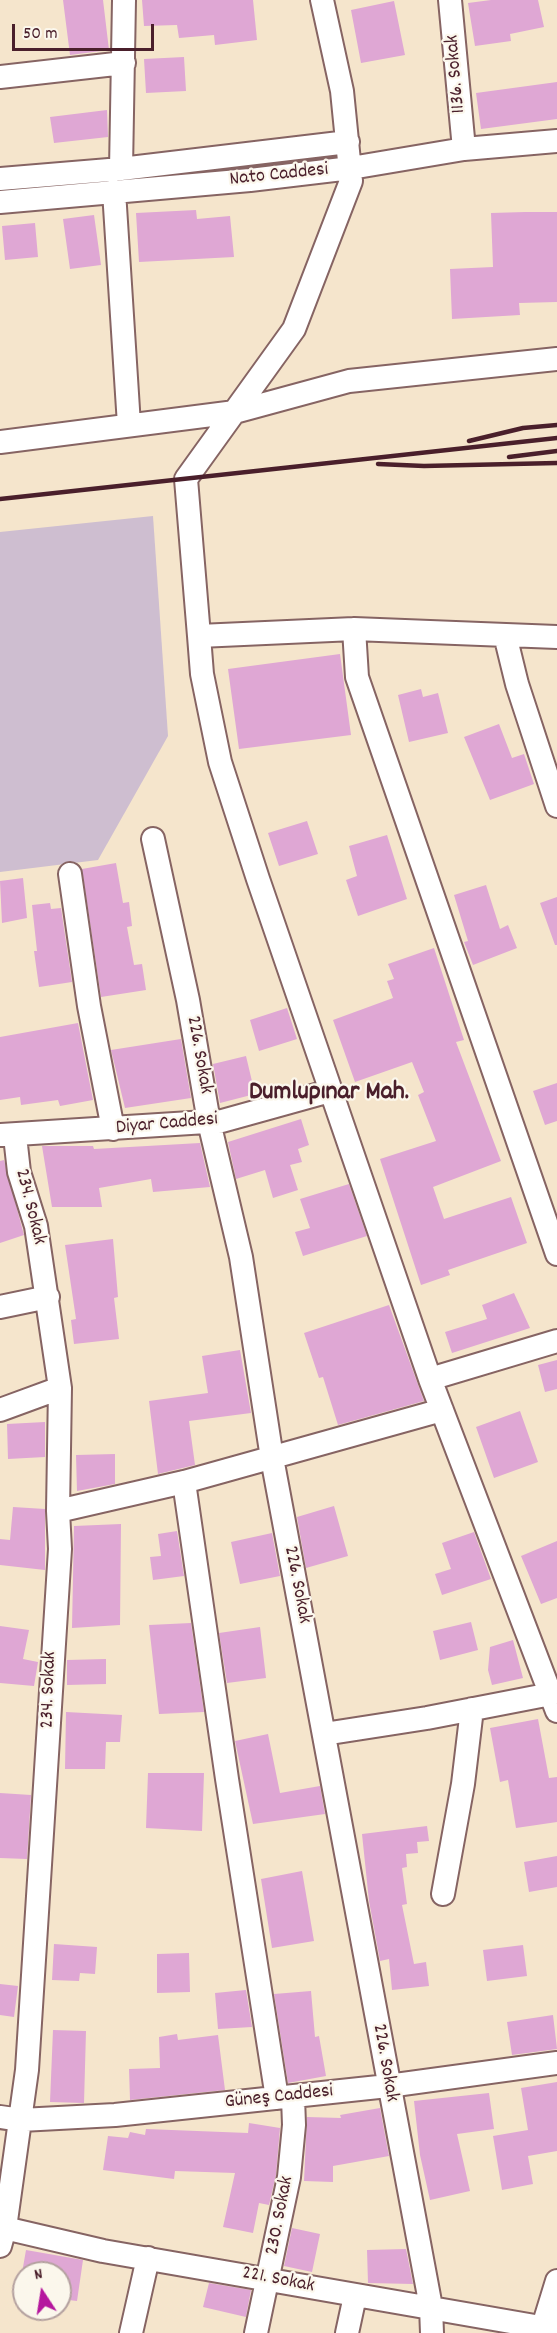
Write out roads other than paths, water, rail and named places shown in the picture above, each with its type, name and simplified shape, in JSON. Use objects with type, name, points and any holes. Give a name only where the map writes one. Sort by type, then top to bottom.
[{"type":"street","points":[[121,169],[124,0]]},
{"type":"street","points":[[322,0],[342,91],[351,181],[334,233],[294,329],[186,479],[202,674],[220,762],[330,1091],[430,1379],[554,1703],[472,1709],[324,1734]]},
{"type":"street","name":"1136. Sokak","points":[[450,0],[464,148]]},
{"type":"street","points":[[0,77],[124,63]]},
{"type":"street","name":"Nato Caddesi","points":[[0,202],[351,168],[464,148],[557,141]]},
{"type":"street","points":[[0,179],[121,169],[348,142]]},
{"type":"street","points":[[114,191],[129,425]]},
{"type":"street","points":[[0,441],[235,412],[349,381],[557,359]]},
{"type":"street","points":[[199,636],[354,629],[557,637]]},
{"type":"street","points":[[354,629],[357,676],[557,1254]]},
{"type":"street","points":[[505,635],[517,684],[557,806]]},
{"type":"street","name":"226. Sokak","points":[[153,839],[188,1000],[209,1122],[241,1257],[272,1458],[430,2307],[432,2333]]},
{"type":"street","points":[[70,874],[89,1006],[113,1129]]},
{"type":"street","name":"Diyar Caddesi","points":[[8,1135],[222,1121],[330,1091]]},
{"type":"street","name":"234. Sokak","points":[[2,2234],[10,2118],[27,2070],[48,1750],[52,1640],[60,1549],[58,1510],[60,1388],[36,1226],[8,1135]]},
{"type":"street","points":[[0,1307],[48,1297]]},
{"type":"street","points":[[430,1379],[557,1341]]},
{"type":"street","points":[[0,1410],[60,1388]]},
{"type":"street","points":[[58,1510],[184,1482],[442,1410]]},
{"type":"street","name":"230. Sokak","points":[[184,1482],[226,1779],[285,2098],[294,2125],[290,2177],[256,2333]]},
{"type":"street","points":[[442,1894],[463,1784],[472,1709]]},
{"type":"street","name":"Güneş Caddesi","points":[[10,2118],[115,2115],[285,2098],[557,2063]]},
{"type":"street","name":"221. Sokak","points":[[2,2234],[268,2278],[547,2330]]},
{"type":"street","points":[[131,2333],[148,2258]]},
{"type":"street","points":[[547,2330],[557,2281]]},
{"type":"street","points":[[347,2333],[355,2296]]},
{"type":"railway","points":[[469,441],[523,428],[557,425]]},
{"type":"railway","points":[[0,499],[557,438]]},
{"type":"railway","points":[[509,457],[557,451]]},
{"type":"railway","points":[[378,464],[424,466],[557,463]]},
{"type":"district","name":"Dumlupınar Mah.","points":[[329,1094]]}]
